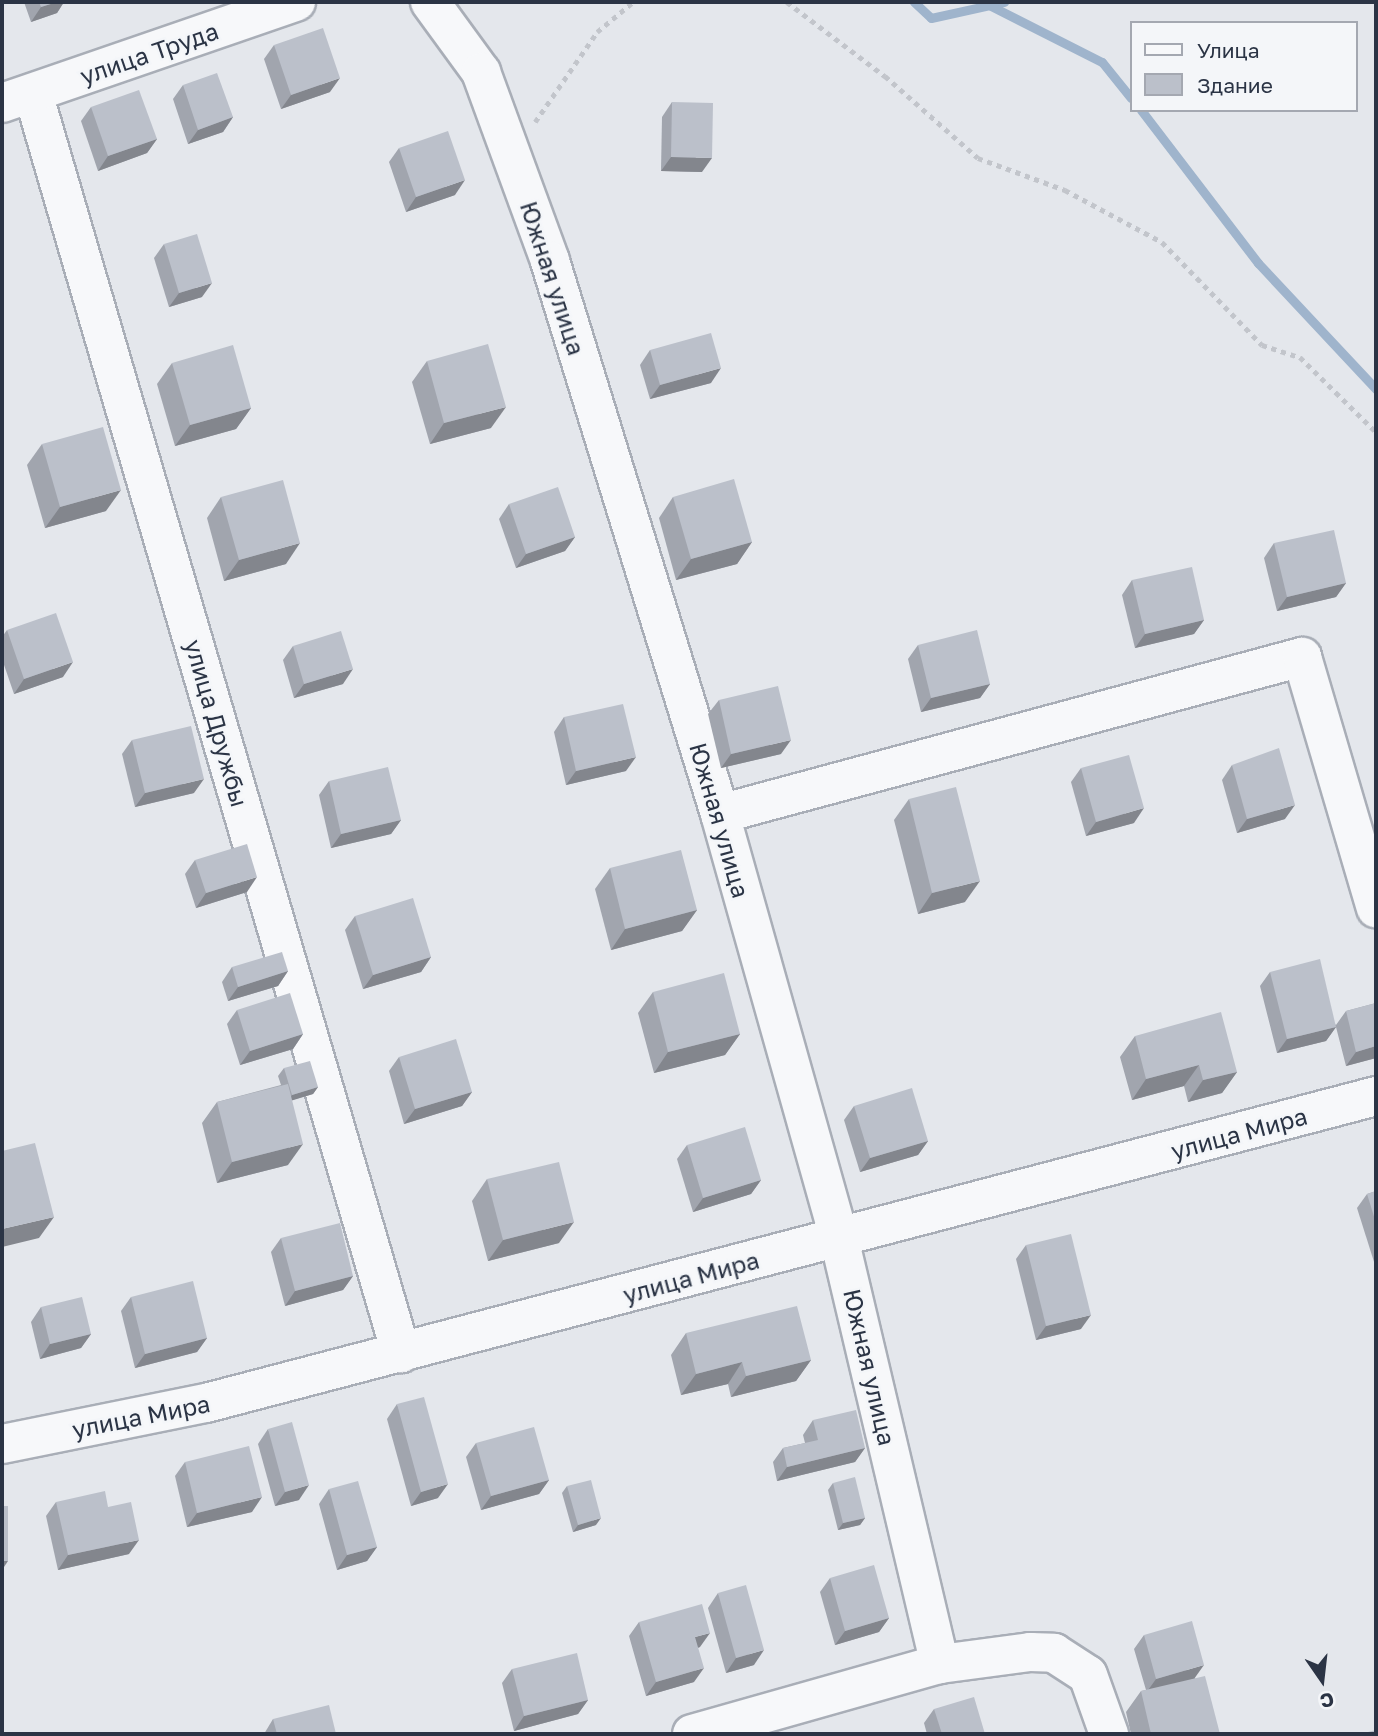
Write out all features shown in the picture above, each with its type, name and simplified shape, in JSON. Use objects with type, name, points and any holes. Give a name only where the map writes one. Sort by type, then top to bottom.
[{"type":"street","name":"улица Труда","points":[[17,98],[296,2]]},
{"type":"street","name":"Южная улица","points":[[430,2],[481,72],[550,261],[720,814],[839,1238],[940,1664]]},
{"type":"street","name":"улица Дружбы","points":[[17,98],[401,1353]]},
{"type":"street","points":[[720,814],[1302,657],[1376,908]]},
{"type":"street","name":"улица Мира","points":[[2,1444],[206,1404],[1376,1096]]},
{"type":"street","points":[[692,1734],[940,1664],[1054,1653],[1088,1675],[1109,1734]]},
{"type":"path","points":[[511,154],[597,32],[633,2]]},
{"type":"path","points":[[787,2],[978,158],[1065,190],[1162,242],[1262,345],[1300,357],[1376,432]]},
{"type":"building","points":[[39,2],[57,2],[41,7]]},
{"type":"building","points":[[323,28],[340,78],[291,95],[274,45]]},
{"type":"building","points":[[217,73],[233,117],[198,130],[183,85]]},
{"type":"building","points":[[139,90],[157,139],[108,156],[91,107]]},
{"type":"building","points":[[672,102],[713,103],[712,158],[671,157]]},
{"type":"building","points":[[448,131],[465,180],[416,197],[399,148]]},
{"type":"building","points":[[197,234],[212,283],[179,293],[164,244]]},
{"type":"building","points":[[711,333],[721,368],[660,385],[650,350]]},
{"type":"building","points":[[488,344],[506,407],[444,423],[427,361]]},
{"type":"building","points":[[233,345],[251,408],[190,425],[172,363]]},
{"type":"building","points":[[103,427],[121,490],[60,507],[42,444]]},
{"type":"building","points":[[734,479],[752,542],[691,559],[673,497]]},
{"type":"building","points":[[283,480],[300,543],[239,560],[221,497]]},
{"type":"building","points":[[558,487],[575,537],[526,554],[509,504]]},
{"type":"building","points":[[1334,530],[1346,583],[1287,597],[1274,543]]},
{"type":"building","points":[[1192,567],[1204,620],[1145,634],[1132,580]]},
{"type":"building","points":[[56,613],[73,662],[24,679],[7,630]]},
{"type":"building","points":[[977,630],[990,684],[931,698],[918,645]]},
{"type":"building","points":[[341,631],[353,669],[304,684],[293,646]]},
{"type":"building","points":[[778,686],[791,740],[731,754],[719,700]]},
{"type":"building","points":[[623,704],[636,757],[576,771],[564,717]]},
{"type":"building","points":[[191,726],[204,779],[145,793],[132,740]]},
{"type":"building","points":[[1279,748],[1295,805],[1247,819],[1232,765]]},
{"type":"building","points":[[1129,755],[1144,808],[1096,822],[1081,768]]},
{"type":"building","points":[[388,767],[401,820],[341,834],[329,781]]},
{"type":"building","points":[[956,787],[980,881],[932,893],[909,799]]},
{"type":"building","points":[[247,844],[257,877],[206,893],[195,860]]},
{"type":"building","points":[[681,850],[697,910],[625,929],[610,868]]},
{"type":"building","points":[[413,898],[431,957],[373,975],[355,916]]},
{"type":"building","points":[[282,952],[288,971],[238,987],[232,967]]},
{"type":"building","points":[[1320,959],[1336,1027],[1287,1039],[1270,972]]},
{"type":"building","points":[[724,973],[740,1034],[668,1052],[653,992]]},
{"type":"building","points":[[290,993],[303,1034],[250,1051],[237,1010]]},
{"type":"building","points":[[1376,1003],[1376,1046],[1356,1052],[1346,1011]]},
{"type":"building","points":[[1221,1012],[1237,1072],[1203,1080],[1199,1065],[1146,1079],[1135,1036]]},
{"type":"building","points":[[456,1039],[472,1092],[415,1109],[399,1057]]},
{"type":"building","points":[[310,1061],[318,1087],[292,1095],[284,1068]]},
{"type":"building","points":[[288,1084],[303,1144],[232,1162],[217,1102]]},
{"type":"building","points":[[912,1088],[928,1141],[870,1158],[854,1106]]},
{"type":"building","points":[[745,1127],[761,1180],[703,1198],[687,1145]]},
{"type":"building","points":[[35,1143],[54,1217],[2,1229],[2,1151]]},
{"type":"building","points":[[559,1162],[574,1222],[503,1240],[487,1179]]},
{"type":"building","points":[[1376,1191],[1376,1223],[1367,1194]]},
{"type":"building","points":[[340,1223],[353,1276],[295,1291],[281,1238]]},
{"type":"building","points":[[1071,1234],[1091,1315],[1046,1326],[1026,1245]]},
{"type":"building","points":[[193,1281],[207,1338],[145,1354],[131,1297]]},
{"type":"building","points":[[82,1297],[91,1334],[50,1344],[41,1307]]},
{"type":"building","points":[[797,1306],[811,1360],[746,1376],[742,1362],[696,1374],[686,1333]]},
{"type":"building","points":[[424,1397],[448,1484],[421,1492],[397,1404]]},
{"type":"building","points":[[856,1410],[865,1448],[787,1467],[783,1448],[818,1440],[813,1420]]},
{"type":"building","points":[[292,1422],[309,1485],[285,1492],[268,1429]]},
{"type":"building","points":[[534,1427],[549,1480],[491,1496],[476,1443]]},
{"type":"building","points":[[249,1446],[262,1497],[197,1513],[185,1462]]},
{"type":"building","points":[[855,1477],[865,1518],[843,1523],[833,1483]]},
{"type":"building","points":[[591,1480],[601,1518],[578,1525],[567,1486]]},
{"type":"building","points":[[358,1481],[377,1547],[347,1555],[329,1489]]},
{"type":"building","points":[[105,1491],[108,1507],[131,1502],[139,1540],[68,1555],[56,1502]]},
{"type":"building","points":[[2,1506],[8,1506],[8,1561],[2,1561]]},
{"type":"building","points":[[874,1565],[889,1618],[845,1631],[830,1578]]},
{"type":"building","points":[[746,1585],[764,1650],[736,1658],[718,1593]]},
{"type":"building","points":[[702,1604],[710,1633],[695,1637],[704,1668],[656,1682],[639,1622]]},
{"type":"building","points":[[1192,1621],[1204,1665],[1156,1679],[1144,1635]]},
{"type":"building","points":[[577,1653],[588,1700],[524,1716],[512,1669]]},
{"type":"building","points":[[1205,1676],[1220,1734],[1151,1734],[1141,1691]]},
{"type":"building","points":[[974,1697],[985,1734],[942,1734],[934,1709]]},
{"type":"building","points":[[329,1705],[336,1734],[277,1734],[273,1719]]},
{"type":"building","points":[[1376,1730],[1376,1734],[1360,1734]]},
{"type":"waterway","points":[[914,2],[931,18],[1004,2]]},
{"type":"waterway","points":[[991,6],[1102,62],[1130,97]]},
{"type":"waterway","points":[[1143,112],[1258,263],[1376,389]]}]
